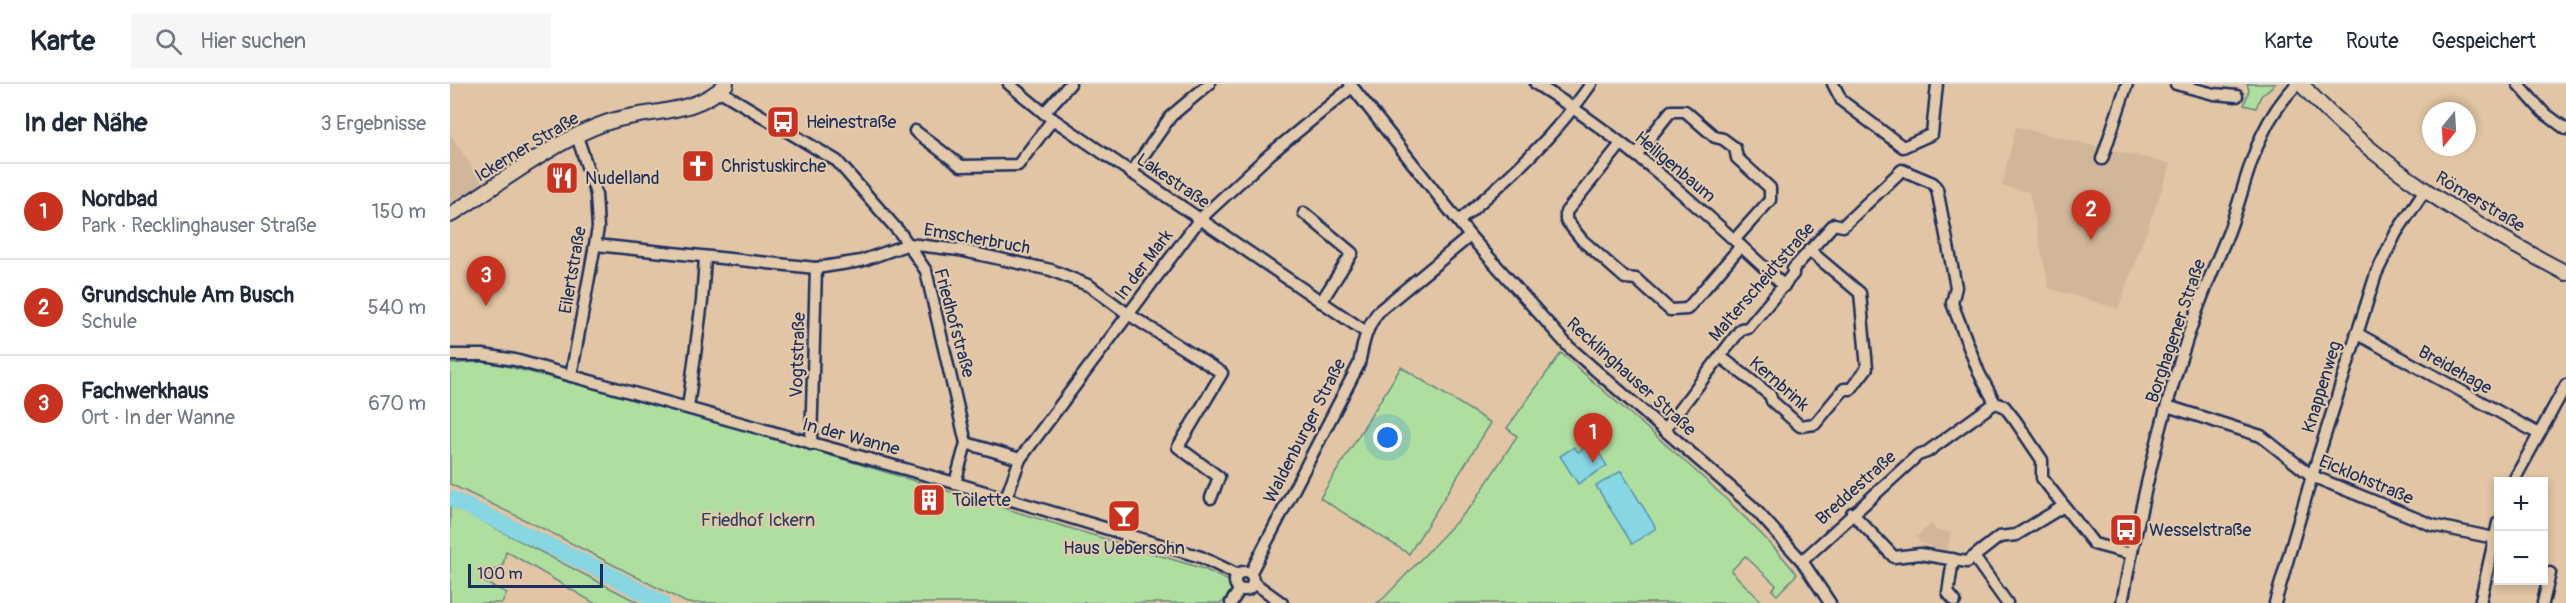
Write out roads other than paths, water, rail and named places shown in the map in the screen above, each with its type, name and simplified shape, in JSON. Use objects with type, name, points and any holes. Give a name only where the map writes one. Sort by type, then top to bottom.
[{"type":"main road","name":"Römerstraße","points":[[2299,84],[2368,148],[2425,190],[2566,273]]},
{"type":"main road","name":"Ickerner Straße","points":[[450,215],[577,136],[616,119],[704,102],[723,87]]},
{"type":"street","name":"Lakestraße","points":[[1009,84],[1048,116],[1366,332]]},
{"type":"street","points":[[915,131],[961,166],[1018,165],[1070,84]]},
{"type":"street","points":[[1131,173],[1171,116],[1209,84]]},
{"type":"street","name":"Heiligenbaum","points":[[1536,84],[1574,107],[1636,155],[1738,242],[1784,286]]},
{"type":"street","points":[[1459,221],[1536,152],[1591,84]]},
{"type":"street","points":[[1833,84],[1842,101],[1903,147],[1932,134],[1937,84]]},
{"type":"street","points":[[2102,159],[2127,84]]},
{"type":"street","points":[[2176,84],[2214,94],[2236,96]]},
{"type":"street","name":"Borghagener Straße","points":[[2122,603],[2131,554],[2168,406],[2195,315],[2229,230],[2257,143],[2272,114],[2299,84]]},
{"type":"street","points":[[2518,84],[2543,112],[2566,129]]},
{"type":"street","name":"In der Mark","points":[[1006,498],[1020,459],[1199,220],[1269,155],[1351,86]]},
{"type":"street","name":"Recklinghauser Straße","points":[[1351,86],[1470,236],[1569,347],[1753,507],[1802,561],[1830,603]]},
{"type":"street","name":"Friedhofstraße","points":[[723,87],[837,161],[909,244],[926,271],[966,443],[955,483]]},
{"type":"street","points":[[1621,144],[1566,212],[1566,220],[1582,240],[1625,278],[1636,279],[1670,310],[1687,309],[1770,201],[1770,188],[1737,158],[1734,148],[1723,139],[1715,137],[1685,111],[1671,111],[1636,155]]},
{"type":"street","name":"Eilertstraße","points":[[571,376],[598,228],[596,194],[577,136]]},
{"type":"street","name":"Malterscheidtstraße","points":[[1664,430],[1741,329],[1748,328],[1784,286],[1793,274],[1793,268],[1809,250],[1834,224],[1843,225],[1898,172],[1906,171],[1933,183],[1937,189],[1956,287],[1952,303],[1979,373],[1995,404]]},
{"type":"street","name":"Knappenweg","points":[[2275,603],[2312,476],[2376,274],[2386,251],[2425,190]]},
{"type":"street","points":[[1304,213],[1352,253],[1321,302]]},
{"type":"street","name":"Waldenburger Straße","points":[[1252,578],[1359,364],[1366,332],[1379,311],[1470,236]]},
{"type":"street","name":"Emscherbruch","points":[[596,245],[816,268],[861,261],[909,244],[959,250],[1051,270],[1090,286],[1128,314],[1222,373],[1178,447],[1220,477],[1211,498]]},
{"type":"street","name":"Kernbrink","points":[[1720,357],[1770,395],[1772,401],[1800,426],[1815,424],[1844,389],[1851,388],[1867,368],[1860,293],[1809,250]]},
{"type":"street","points":[[688,408],[702,301],[705,258]]},
{"type":"street","name":"Vogtstraße","points":[[811,444],[816,268]]},
{"type":"street","name":"Breidehage","points":[[2356,333],[2539,434]]},
{"type":"street","name":"In der Wanne","points":[[450,355],[483,355],[515,360],[688,408],[955,483],[1202,557],[1238,574]]},
{"type":"street","points":[[2516,477],[2565,387]]},
{"type":"street","points":[[1995,404],[2004,406],[2015,420],[2042,460],[2042,478],[2094,544],[2131,554]]},
{"type":"street","name":"Breddestraße","points":[[1802,561],[1918,455],[1927,452],[1995,404]]},
{"type":"street","name":"Eicklohstraße","points":[[2168,406],[2261,436],[2312,476],[2432,525],[2494,538]]},
{"type":"street","points":[[966,443],[1020,459]]},
{"type":"street","points":[[1852,513],[1894,557],[1920,555],[1967,561],[2000,537],[2016,535],[2064,506]]},
{"type":"street","points":[[2480,603],[2494,538]]},
{"type":"street","points":[[1974,557],[2007,603]]},
{"type":"street","points":[[1953,560],[1948,593],[1955,601]]},
{"type":"street","points":[[1240,589],[1236,582],[1238,574],[1245,572],[1282,603]]},
{"type":"street","points":[[2543,603],[2550,573]]},
{"type":"street","points":[[1240,589],[1247,589],[1252,578]]},
{"type":"street","points":[[1231,603],[1240,589]]},
{"type":"water","points":[[1592,442],[1607,466],[1578,484],[1560,456],[1574,447],[1578,452]]},
{"type":"water","points":[[1621,471],[1656,528],[1632,544],[1596,486]]},
{"type":"waterway","points":[[450,498],[610,575],[662,603]]},
{"type":"place","name":"Heinestraße","points":[[783,122]]},
{"type":"place","name":"Christuskirche","points":[[698,166]]},
{"type":"place","name":"Nudelland","points":[[562,178]]},
{"type":"place","name":"Grundschule Am Busch","points":[[2091,240]]},
{"type":"place","name":"Fachwerkhaus","points":[[486,306]]},
{"type":"place","name":"Nordbad","points":[[1593,463]]},
{"type":"place","name":"Toilette","points":[[929,500]]},
{"type":"place","name":"Haus Uebersohn","points":[[1124,516]]},
{"type":"place","name":"Wesselstraße","points":[[2126,530]]},
{"type":"park label","name":"Friedhof Ickern","points":[[758,520]]}]
